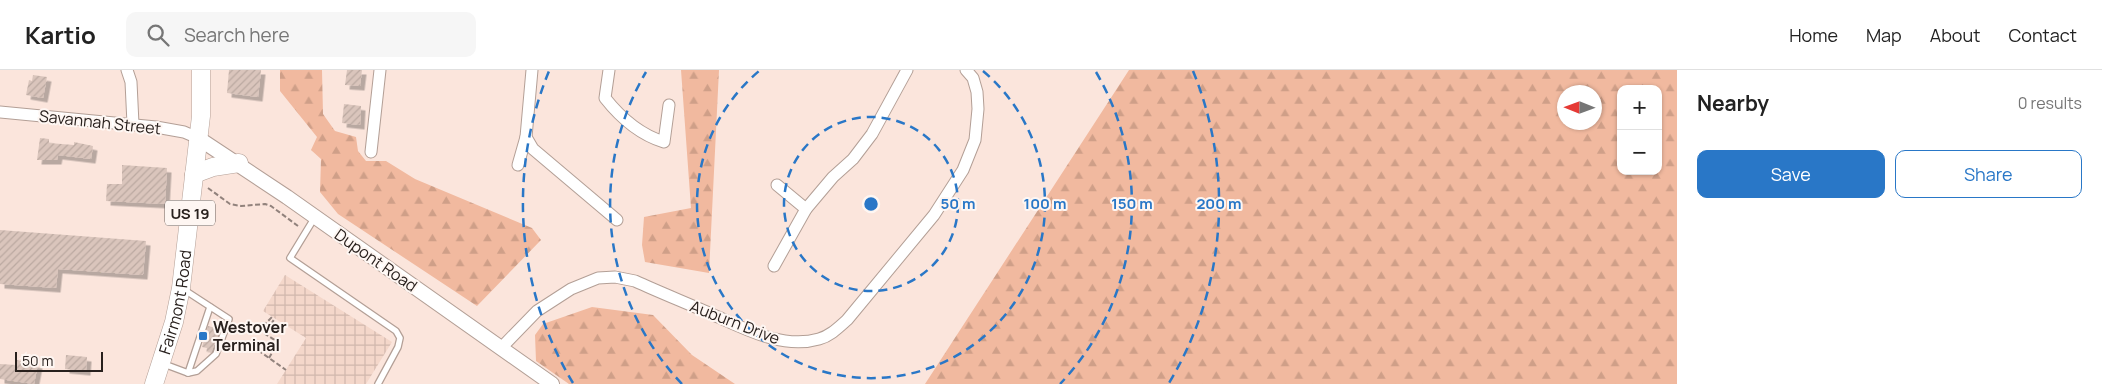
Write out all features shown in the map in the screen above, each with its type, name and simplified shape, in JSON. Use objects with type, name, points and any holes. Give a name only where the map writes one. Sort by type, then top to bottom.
[{"type":"main road","name":"Fairmont Road","points":[[154,384],[174,322],[181,288],[198,138],[201,70]]},
{"type":"main road","points":[[194,174],[213,167],[239,163]]},
{"type":"street","points":[[127,70],[131,82],[133,124]]},
{"type":"street","points":[[371,152],[380,70]]},
{"type":"street","points":[[518,165],[526,137],[532,70]]},
{"type":"street","points":[[609,70],[605,98],[647,137],[664,142],[669,105]]},
{"type":"street","points":[[774,266],[806,208],[833,177],[853,158],[872,134],[907,70]]},
{"type":"street","name":"Auburn Drive","points":[[501,348],[537,311],[571,289],[598,278],[615,277],[635,281],[752,331],[785,341],[804,342],[820,339],[832,333],[847,320],[934,215],[963,170],[975,140],[978,110],[977,92],[973,78],[966,70]]},
{"type":"street","name":"Savannah Street","points":[[0,112],[133,124],[175,130],[198,138]]},
{"type":"street","points":[[526,137],[533,149],[617,220]]},
{"type":"street","name":"Dupont Road","points":[[198,138],[239,163],[552,384]]},
{"type":"street","points":[[777,185],[806,208]]},
{"type":"lane","points":[[315,217],[290,258],[396,330],[400,338],[398,347],[378,384]]},
{"type":"lane","points":[[162,363],[188,373],[196,372],[216,354],[229,319],[181,288]]},
{"type":"lane","points":[[188,373],[210,307]]},
{"type":"path","points":[[204,189],[207,188],[230,204],[241,206],[265,204],[271,206],[306,232]]},
{"type":"path","points":[[247,326],[266,323],[272,317]]},
{"type":"path","points":[[269,358],[278,342],[265,334],[275,318]]},
{"type":"path","points":[[252,346],[286,370]]},
{"type":"shaded area","points":[[285,275],[392,342],[366,384],[277,384],[306,338],[263,311]]},
{"type":"green space","points":[[280,70],[322,70],[323,114],[335,131],[356,137],[358,151],[366,161],[386,161],[415,179],[532,228],[541,240],[477,306],[338,214],[320,192],[321,159],[311,150],[317,137],[280,91]]},
{"type":"green space","points":[[681,70],[719,70],[709,273],[645,262],[642,245],[644,217],[691,208]]},
{"type":"green space","points":[[1129,70],[1677,70],[1677,384],[925,384]]},
{"type":"green space","points":[[592,307],[653,315],[692,355],[735,384],[569,384],[536,361],[535,335],[543,324]]},
{"type":"building","points":[[229,70],[261,70],[258,97],[227,93]]},
{"type":"building","points":[[347,70],[362,70],[360,86],[345,85]]},
{"type":"building","points":[[33,75],[47,77],[43,98],[26,95],[29,80],[32,81]]},
{"type":"building","points":[[344,104],[361,106],[360,125],[342,123]]},
{"type":"building","points":[[40,138],[49,139],[49,143],[74,145],[74,142],[93,146],[91,159],[58,155],[57,160],[37,160]]},
{"type":"building","points":[[122,165],[167,168],[165,204],[106,201],[107,184],[122,184]]},
{"type":"building","points":[[0,230],[146,241],[143,275],[58,269],[56,288],[0,284]]},
{"type":"building","points":[[208,326],[220,329],[211,353],[207,351],[207,348],[202,347]]},
{"type":"building","points":[[66,355],[87,357],[86,371],[65,369]]},
{"type":"building","points":[[17,360],[38,364],[34,384],[0,379],[0,364],[16,365]]},
{"type":"place","name":"Westover Terminal","points":[[203,336]]}]
